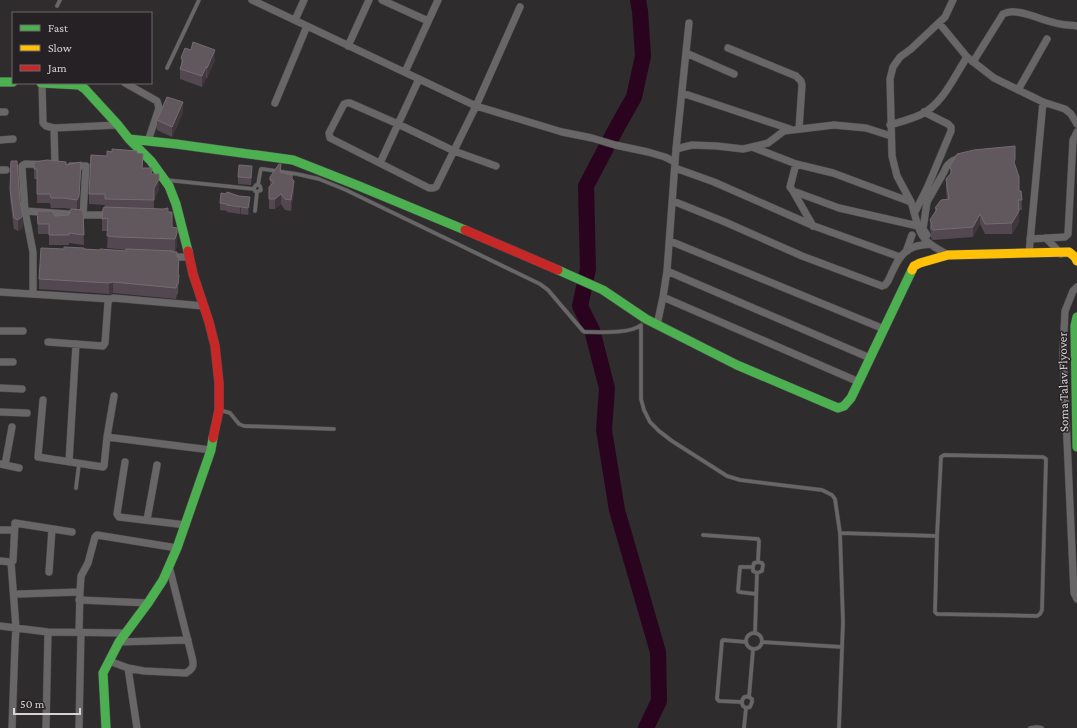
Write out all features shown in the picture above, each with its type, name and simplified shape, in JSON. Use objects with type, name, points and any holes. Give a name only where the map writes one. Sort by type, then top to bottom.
[{"type":"street","points":[[252,0],[476,106],[562,132],[592,138],[665,157],[675,165],[814,226],[900,257]]},
{"type":"street","points":[[295,20],[304,0]]},
{"type":"street","points":[[348,46],[369,0]]},
{"type":"street","points":[[382,0],[428,21]]},
{"type":"street","points":[[405,72],[438,0]]},
{"type":"street","points":[[951,255],[930,244],[924,238],[918,226],[911,202],[897,176],[892,156],[890,79],[893,67],[900,57],[911,49],[945,17],[953,0]]},
{"type":"street","points":[[496,166],[454,151],[350,103],[344,104],[329,132],[330,138],[429,188],[433,188],[436,186],[454,151],[476,106],[520,8]]},
{"type":"street","points":[[973,62],[1003,14],[1007,12],[1016,12],[1053,23],[1077,26]]},
{"type":"street","points":[[657,325],[667,272],[676,150],[689,23]]},
{"type":"street","points":[[939,23],[967,57],[994,78],[1043,102],[1065,109],[1077,124]]},
{"type":"street","points":[[275,103],[307,26]]},
{"type":"street","points":[[1018,90],[1047,39]]},
{"type":"street","points":[[728,48],[796,76],[801,81],[802,85],[796,129]]},
{"type":"street","points":[[686,53],[734,74]]},
{"type":"street","points":[[890,125],[920,115],[933,105],[942,96],[967,57]]},
{"type":"street","points":[[380,163],[419,79]]},
{"type":"street","points":[[0,82],[12,80]]},
{"type":"street","points":[[42,84],[44,124],[46,126],[54,128],[118,125]]},
{"type":"street","points":[[67,84],[80,84],[129,139],[151,161],[165,180],[176,204],[176,214],[186,239],[193,274],[215,346],[219,383],[219,410],[212,450],[177,548],[163,580],[148,603],[118,642],[103,673],[106,728]]},
{"type":"street","points":[[127,84],[157,101],[159,104],[148,141]]},
{"type":"street","points":[[682,93],[796,129]]},
{"type":"street","points":[[1029,253],[1043,102]]},
{"type":"street","points":[[915,212],[928,186],[951,127],[924,112]]},
{"type":"street","points":[[676,150],[692,144],[743,149],[768,143],[784,131],[834,125],[866,128],[891,136]]},
{"type":"street","points":[[54,128],[55,165]]},
{"type":"street","points":[[1030,239],[1065,237],[1068,234],[1073,140],[1077,132]]},
{"type":"street","points":[[0,140],[13,139]]},
{"type":"street","points":[[129,139],[293,160],[359,186],[571,275],[603,290],[643,323],[657,325],[737,365],[838,408],[844,406],[851,398],[884,329],[916,267],[920,263],[951,255],[1029,253],[1061,255],[1069,252],[1077,261]]},
{"type":"street","points":[[752,147],[796,164],[833,173],[911,202]]},
{"type":"street","points":[[951,255],[930,239],[923,229],[927,202],[946,166],[954,160],[967,157]]},
{"type":"street","points":[[33,290],[33,252],[25,210],[22,166],[25,164],[86,166],[83,215]]},
{"type":"street","points":[[796,164],[790,187],[814,226]]},
{"type":"street","points":[[793,191],[839,208],[918,226]]},
{"type":"street","points":[[673,201],[802,256],[882,286],[888,282],[900,257],[914,247],[930,244]]},
{"type":"street","points":[[25,210],[83,215],[116,215]]},
{"type":"street","points":[[907,251],[912,236]]},
{"type":"street","points":[[1046,238],[1061,255]]},
{"type":"street","points":[[670,241],[884,329]]},
{"type":"street","points":[[33,252],[41,253]]},
{"type":"street","points":[[165,256],[189,257]]},
{"type":"street","points":[[667,272],[870,358]]},
{"type":"street","points":[[1077,287],[1073,292],[1065,311],[1063,353],[1074,593],[1077,599]]},
{"type":"street","points":[[0,292],[113,298],[204,306]]},
{"type":"street","points":[[663,297],[859,382]]},
{"type":"street","points":[[48,342],[103,346],[108,302],[110,299]]},
{"type":"street","name":"Soma Talav Flyover","points":[[1077,317],[1075,326],[1077,447]]},
{"type":"street","points":[[0,331],[24,331]]},
{"type":"street","points":[[69,462],[76,344]]},
{"type":"street","points":[[0,362],[13,362]]},
{"type":"street","points":[[0,388],[22,389]]},
{"type":"street","points":[[43,400],[38,457],[102,467],[104,466],[114,396]]},
{"type":"street","points":[[0,412],[27,413]]},
{"type":"street","points":[[12,427],[2,465],[19,468]]},
{"type":"street","points":[[107,437],[212,450]]},
{"type":"street","points":[[125,462],[117,514],[119,517],[186,525]]},
{"type":"street","points":[[147,520],[157,465]]},
{"type":"street","points":[[12,728],[14,644],[16,628],[10,562],[12,561],[15,524],[72,532]]},
{"type":"street","points":[[49,572],[52,529]]},
{"type":"street","points":[[0,530],[14,530]]},
{"type":"street","points":[[79,728],[79,596],[81,576],[88,563],[95,537],[97,535],[177,548]]},
{"type":"street","points":[[0,561],[10,562]]},
{"type":"street","points":[[109,660],[128,668],[144,671],[186,673],[191,670],[194,664],[169,566]]},
{"type":"street","points":[[19,594],[79,596],[148,603]]},
{"type":"street","points":[[0,626],[48,632],[126,632]]},
{"type":"street","points":[[46,728],[48,632]]},
{"type":"street","points":[[118,642],[188,640]]},
{"type":"street","points":[[128,668],[137,728]]},
{"type":"lane","points":[[57,6],[60,0]]},
{"type":"lane","points":[[167,68],[199,0]]},
{"type":"lane","points":[[255,211],[255,186],[258,185],[261,169],[319,178],[544,287],[581,330],[586,332],[625,331],[635,329],[643,323]]},
{"type":"lane","points":[[165,180],[255,190]]},
{"type":"lane","points":[[643,323],[641,399],[644,410],[650,422],[659,431],[727,476],[740,480],[822,490],[832,495],[835,499],[840,533],[843,622],[839,728]]},
{"type":"lane","points":[[219,410],[230,413],[239,424],[244,426],[334,429]]},
{"type":"lane","points":[[942,456],[1043,457],[1046,459],[1042,610],[1040,614],[1037,616],[937,614],[937,536],[942,456]]},
{"type":"lane","points":[[76,488],[79,464]]},
{"type":"lane","points":[[840,533],[937,536]]},
{"type":"lane","points":[[703,535],[758,539],[758,562]]},
{"type":"lane","points":[[753,567],[754,563],[758,562]]},
{"type":"lane","points":[[757,573],[762,571],[763,568],[762,563],[758,562]]},
{"type":"lane","points":[[753,567],[740,567],[738,591],[756,594]]},
{"type":"lane","points":[[753,567],[753,571],[757,573]]},
{"type":"lane","points":[[754,633],[757,573]]},
{"type":"lane","points":[[754,633],[758,635],[762,642]]},
{"type":"lane","points":[[754,633],[748,635],[746,646],[753,650],[758,649],[762,642]]},
{"type":"lane","points":[[742,702],[719,701],[717,699],[722,641],[746,642]]},
{"type":"lane","points":[[762,642],[842,647]]},
{"type":"lane","points":[[748,697],[753,650]]},
{"type":"lane","points":[[742,702],[745,696],[748,697]]},
{"type":"lane","points":[[746,708],[750,707],[752,702],[752,699],[748,697]]},
{"type":"lane","points":[[742,702],[743,706],[746,708],[744,728]]},
{"type":"lane","points":[[1030,728],[1042,728]]},
{"type":"building","points":[[193,42],[215,50],[202,76],[180,69],[183,60],[181,58],[185,48],[191,50]]},
{"type":"building","points":[[167,97],[183,102],[172,127],[157,120]]},
{"type":"building","points":[[1015,146],[1014,162],[1019,177],[1019,191],[1021,191],[1022,200],[1018,200],[1019,211],[1012,223],[985,224],[980,214],[973,227],[933,230],[930,220],[937,209],[935,208],[941,200],[949,199],[946,179],[952,172],[950,167],[957,154],[974,150]]},
{"type":"building","points":[[112,149],[137,151],[137,153],[143,154],[142,168],[152,168],[151,174],[159,174],[159,179],[154,188],[154,200],[105,199],[105,194],[89,194],[91,155],[107,156],[107,151],[112,152]]},
{"type":"building","points":[[47,160],[66,162],[66,165],[81,162],[79,196],[77,200],[51,198],[50,194],[37,194],[37,169],[34,169],[34,162]]},
{"type":"building","points":[[11,161],[17,161],[20,201],[23,216],[18,220],[14,218],[10,189]]},
{"type":"building","points":[[279,164],[281,164],[280,172],[292,175],[292,179],[294,181],[291,200],[285,199],[281,194],[275,199],[269,199],[269,187],[274,182],[270,180],[270,177]]},
{"type":"building","points":[[239,165],[252,166],[251,178],[238,177]]},
{"type":"building","points":[[227,192],[239,196],[250,197],[248,208],[220,203],[221,193],[226,194]]},
{"type":"building","points":[[104,207],[168,208],[168,212],[172,212],[172,227],[177,228],[175,239],[107,236],[108,218],[102,219]]},
{"type":"building","points":[[71,209],[83,210],[84,235],[69,233],[69,235],[49,235],[49,224],[38,224],[37,211],[52,211],[55,216],[69,215]]},
{"type":"building","points":[[64,247],[100,250],[126,251],[126,249],[177,252],[177,257],[179,257],[178,284],[176,288],[113,282],[39,279],[41,248],[64,249]]},
{"type":"waterway","points":[[638,0],[643,56],[634,97],[586,186],[588,269],[580,306],[592,330],[607,388],[604,430],[617,510],[658,652],[659,701],[646,728]]},
{"type":"traffic: fast","points":[[0,82],[12,82]]},
{"type":"traffic: fast","points":[[60,84],[79,85],[85,89],[129,139],[151,161],[169,186],[176,204],[188,251]]},
{"type":"traffic: fast","points":[[129,139],[293,160],[465,230]]},
{"type":"traffic: fast","points":[[558,270],[603,290],[646,319],[737,365],[838,408],[844,406],[851,398],[912,270]]},
{"type":"traffic: fast","points":[[1077,317],[1075,326],[1077,447]]},
{"type":"traffic: fast","points":[[106,728],[103,673],[119,642],[163,580],[177,548],[211,450],[213,438]]},
{"type":"traffic: slow","points":[[912,270],[914,266],[920,263],[948,255],[1069,252],[1077,261]]},
{"type":"traffic: jam","points":[[465,230],[558,270]]},
{"type":"traffic: jam","points":[[188,251],[193,274],[209,322],[215,346],[219,383],[219,410],[213,438]]}]
